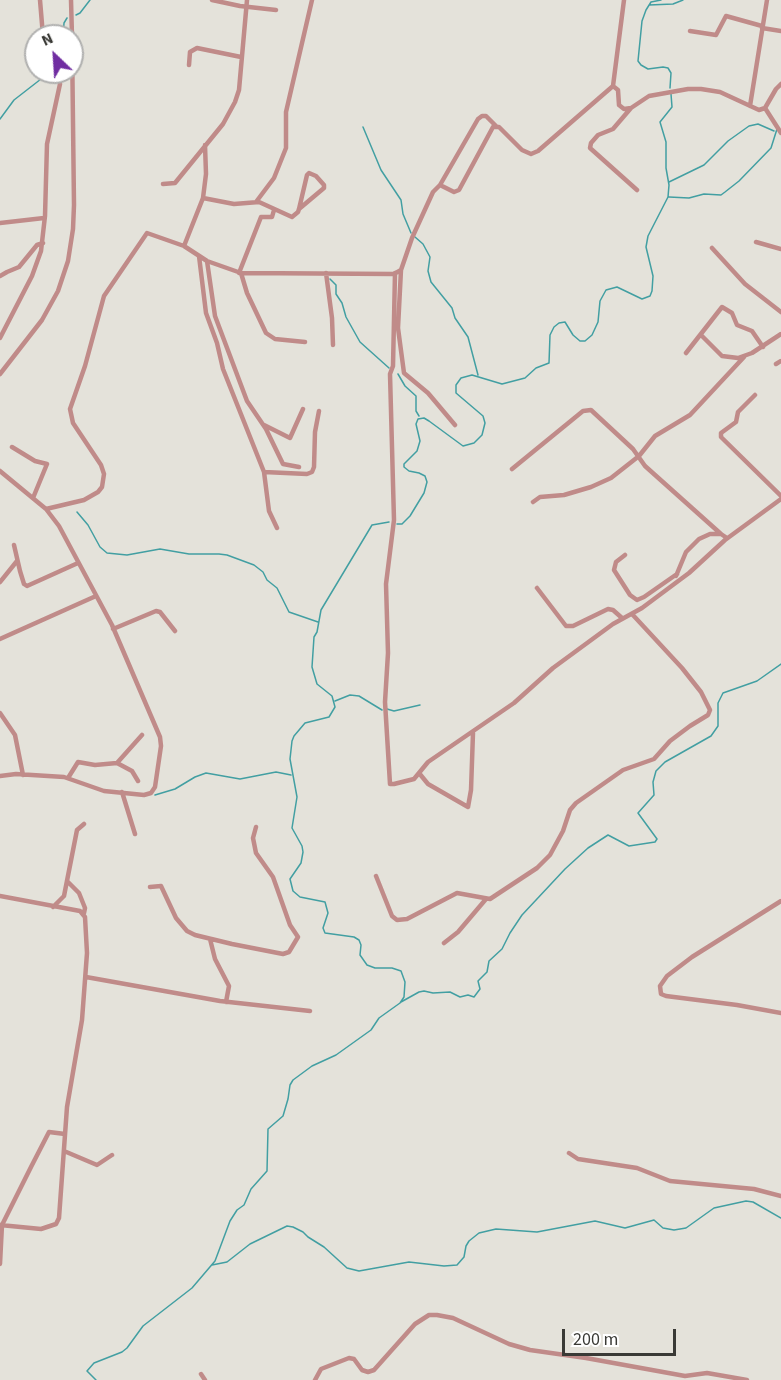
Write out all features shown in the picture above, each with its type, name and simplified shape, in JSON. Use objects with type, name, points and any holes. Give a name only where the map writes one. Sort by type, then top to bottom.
[{"type":"street","points":[[40,0],[42,24]]},
{"type":"street","points":[[71,0],[72,24]]},
{"type":"street","points":[[212,0],[276,10]]},
{"type":"street","points":[[164,184],[175,183],[222,124],[235,102],[239,90],[247,0]]},
{"type":"street","points":[[256,202],[274,178],[286,148],[286,112],[312,0]]},
{"type":"street","points":[[624,0],[613,86],[531,154],[522,150],[486,116],[478,119],[433,192],[398,272],[393,366],[390,374],[394,520],[386,584],[388,653],[385,715],[390,783],[411,781],[428,762],[451,744],[473,733],[522,697],[553,668],[622,618],[632,614],[673,585],[781,498],[721,437],[721,433],[736,422],[738,412],[755,395]]},
{"type":"street","points":[[750,106],[767,0]]},
{"type":"street","points":[[690,31],[716,35],[726,16],[781,31]]},
{"type":"street","points":[[189,65],[190,52],[197,48],[241,57]]},
{"type":"street","points":[[0,338],[36,267],[43,243],[47,144],[60,84]]},
{"type":"street","points":[[0,374],[42,320],[57,291],[68,261],[74,205],[73,84]]},
{"type":"street","points":[[637,190],[590,148],[594,138],[613,129],[631,108],[654,94],[705,89],[720,92],[759,110],[765,108],[776,88],[781,84]]},
{"type":"street","points":[[613,86],[618,90],[619,105],[624,109],[631,108]]},
{"type":"street","points":[[765,108],[781,133]]},
{"type":"street","points":[[440,184],[454,192],[459,190],[491,129],[496,126]]},
{"type":"street","points":[[184,246],[203,198],[206,174],[205,145]]},
{"type":"street","points":[[203,198],[234,204],[256,202],[291,217],[297,215],[309,173],[316,176],[324,185],[324,189],[299,209]]},
{"type":"street","points":[[274,210],[272,217],[261,217],[240,273],[266,333],[275,339],[305,342]]},
{"type":"street","points":[[0,223],[44,218]]},
{"type":"street","points":[[46,509],[91,496],[102,487],[104,481],[101,465],[73,423],[70,414],[72,402],[86,366],[108,288],[147,232],[184,246],[207,261],[240,273],[398,272]]},
{"type":"street","points":[[756,242],[781,249]]},
{"type":"street","points":[[0,276],[19,267],[37,245],[43,243]]},
{"type":"street","points":[[712,248],[746,284],[781,312]]},
{"type":"street","points":[[199,255],[206,312],[223,369],[264,472],[269,511],[277,528]]},
{"type":"street","points":[[27,258],[29,265],[36,267]]},
{"type":"street","points":[[207,261],[217,322],[247,401],[264,425],[283,464],[299,467]]},
{"type":"street","points":[[398,272],[398,328],[404,373],[428,393],[455,425]]},
{"type":"street","points":[[326,273],[333,345]]},
{"type":"street","points":[[686,353],[724,307],[732,312],[737,326],[752,331],[763,347]]},
{"type":"street","points":[[701,335],[722,356],[738,358],[763,347],[781,334]]},
{"type":"street","points":[[533,502],[546,495],[564,495],[607,481],[639,456],[655,436],[690,415],[744,357]]},
{"type":"street","points":[[264,425],[290,438],[303,409]]},
{"type":"street","points":[[512,469],[588,409],[594,411],[639,456],[645,466],[727,538],[726,540]]},
{"type":"street","points":[[264,472],[307,474],[312,472],[319,411]]},
{"type":"street","points":[[12,447],[35,461],[47,464],[33,498]]},
{"type":"street","points":[[0,471],[46,509],[59,526],[113,629],[160,738],[161,746],[154,790],[144,795],[104,791],[68,778],[0,776]]},
{"type":"street","points":[[673,585],[686,552],[699,539],[710,534],[721,534]]},
{"type":"street","points":[[14,545],[24,584],[27,586],[78,563]]},
{"type":"street","points":[[625,555],[616,562],[614,570],[630,595],[637,600],[676,574]]},
{"type":"street","points":[[0,582],[17,561]]},
{"type":"street","points":[[537,588],[561,622],[568,627],[608,609],[613,610],[622,618]]},
{"type":"street","points":[[0,639],[96,596]]},
{"type":"street","points":[[113,629],[156,611],[160,612],[175,631]]},
{"type":"street","points":[[376,876],[392,916],[397,920],[407,919],[458,893],[486,899],[493,897],[530,873],[550,855],[563,831],[570,810],[576,803],[623,770],[654,759],[670,741],[710,712],[701,692],[632,614]]},
{"type":"street","points":[[0,713],[16,737],[23,775]]},
{"type":"street","points":[[419,773],[428,784],[459,804],[468,807],[471,790],[473,733]]},
{"type":"street","points":[[117,763],[142,735]]},
{"type":"street","points":[[68,778],[78,762],[95,765],[117,763],[130,769],[138,781]]},
{"type":"street","points":[[122,792],[135,834]]},
{"type":"street","points":[[53,907],[64,896],[77,830],[84,824]]},
{"type":"street","points":[[150,886],[161,886],[176,918],[187,931],[210,939],[284,954],[289,952],[297,941],[297,934],[290,925],[273,877],[256,853],[253,838],[256,827]]},
{"type":"street","points":[[1,1225],[41,1228],[56,1224],[61,1209],[67,1107],[82,1020],[87,953],[85,908],[79,893],[67,880]]},
{"type":"street","points":[[0,896],[84,913]]},
{"type":"street","points":[[444,943],[458,932],[486,899]]},
{"type":"street","points":[[781,901],[692,957],[667,976],[660,986],[661,994],[666,996],[781,1013]]},
{"type":"street","points":[[210,939],[215,959],[229,986],[226,1002]]},
{"type":"street","points":[[86,977],[226,1002],[310,1011]]},
{"type":"street","points":[[0,1264],[1,1225],[48,1133],[53,1131],[65,1134]]},
{"type":"street","points":[[64,1151],[97,1165],[112,1155]]},
{"type":"street","points":[[569,1154],[578,1159],[637,1168],[670,1181],[727,1185],[781,1196]]},
{"type":"street","points":[[315,1380],[321,1369],[349,1358],[354,1359],[362,1370],[368,1372],[374,1370],[415,1324],[429,1315],[453,1318],[509,1344],[531,1350],[685,1376],[695,1377],[707,1373],[747,1380]]},
{"type":"street","points":[[201,1374],[205,1380]]},
{"type":"waterway","points":[[76,15],[90,0]]},
{"type":"waterway","points":[[661,0],[651,2],[646,10],[642,21],[638,61],[648,69],[668,68],[671,73],[670,88]]},
{"type":"waterway","points":[[649,5],[673,4],[683,0]]},
{"type":"waterway","points":[[64,24],[67,18]]},
{"type":"waterway","points":[[0,119],[14,100],[35,84]]},
{"type":"waterway","points":[[397,524],[402,524],[410,516],[424,493],[427,482],[425,476],[404,467],[404,464],[417,451],[420,441],[416,424],[418,419],[424,418],[463,446],[474,443],[482,435],[485,423],[483,416],[456,393],[456,385],[461,378],[472,375],[502,384],[525,378],[536,368],[549,363],[550,335],[559,323],[565,322],[580,341],[585,341],[592,335],[598,322],[600,301],[606,290],[617,287],[642,299],[650,296],[653,276],[646,247],[648,236],[668,197],[666,142],[660,122],[672,107],[671,94]]},
{"type":"waterway","points":[[669,182],[704,165],[728,141],[749,126],[758,124],[774,131]]},
{"type":"waterway","points":[[363,127],[381,170],[401,200],[403,214],[411,233]]},
{"type":"waterway","points":[[669,197],[721,195],[739,181],[771,148],[777,129]]},
{"type":"waterway","points":[[415,237],[423,244],[430,257],[428,271],[431,282],[452,308],[455,318],[468,337],[478,375]]},
{"type":"waterway","points":[[330,279],[336,285],[336,294],[360,342],[389,368]]},
{"type":"waterway","points":[[398,374],[405,386],[416,396],[416,411],[419,416]]},
{"type":"waterway","points":[[77,512],[88,525],[100,547],[107,553],[127,555],[160,549],[189,554],[227,555],[254,565],[277,588],[289,612],[318,622]]},
{"type":"waterway","points":[[96,1380],[87,1371],[94,1363],[127,1348],[143,1326],[192,1288],[215,1261],[230,1221],[237,1210],[244,1205],[251,1189],[267,1171],[268,1129],[283,1116],[293,1080],[312,1066],[336,1055],[371,1030],[379,1018],[400,1003],[404,997],[405,982],[401,971],[367,965],[360,955],[359,940],[354,937],[325,933],[323,928],[328,913],[325,902],[300,897],[293,891],[290,879],[301,863],[303,852],[292,828],[297,797],[290,759],[292,741],[305,723],[329,717],[335,707],[332,696],[317,684],[312,667],[314,637],[321,610],[372,525],[389,522]]},
{"type":"waterway","points":[[401,1002],[424,991],[450,992],[460,997],[468,995],[474,997],[480,989],[478,981],[487,972],[489,961],[502,949],[522,915],[588,848],[608,835],[629,846],[655,842],[657,839],[638,813],[654,795],[653,782],[656,771],[665,762],[711,736],[718,726],[718,703],[723,693],[757,681],[781,664]]},
{"type":"waterway","points":[[335,701],[350,695],[359,696],[382,710]]},
{"type":"waterway","points":[[387,709],[394,711],[420,705]]},
{"type":"waterway","points":[[155,795],[175,789],[206,773],[240,779],[276,772],[291,775]]},
{"type":"waterway","points":[[212,1265],[227,1262],[250,1244],[287,1226],[303,1232],[347,1268],[359,1271],[409,1262],[444,1266],[457,1265],[464,1257],[469,1241],[479,1233],[496,1229],[537,1232],[595,1221],[625,1228],[654,1220],[663,1228],[674,1230],[686,1228],[714,1208],[746,1201],[753,1202],[781,1218]]}]
